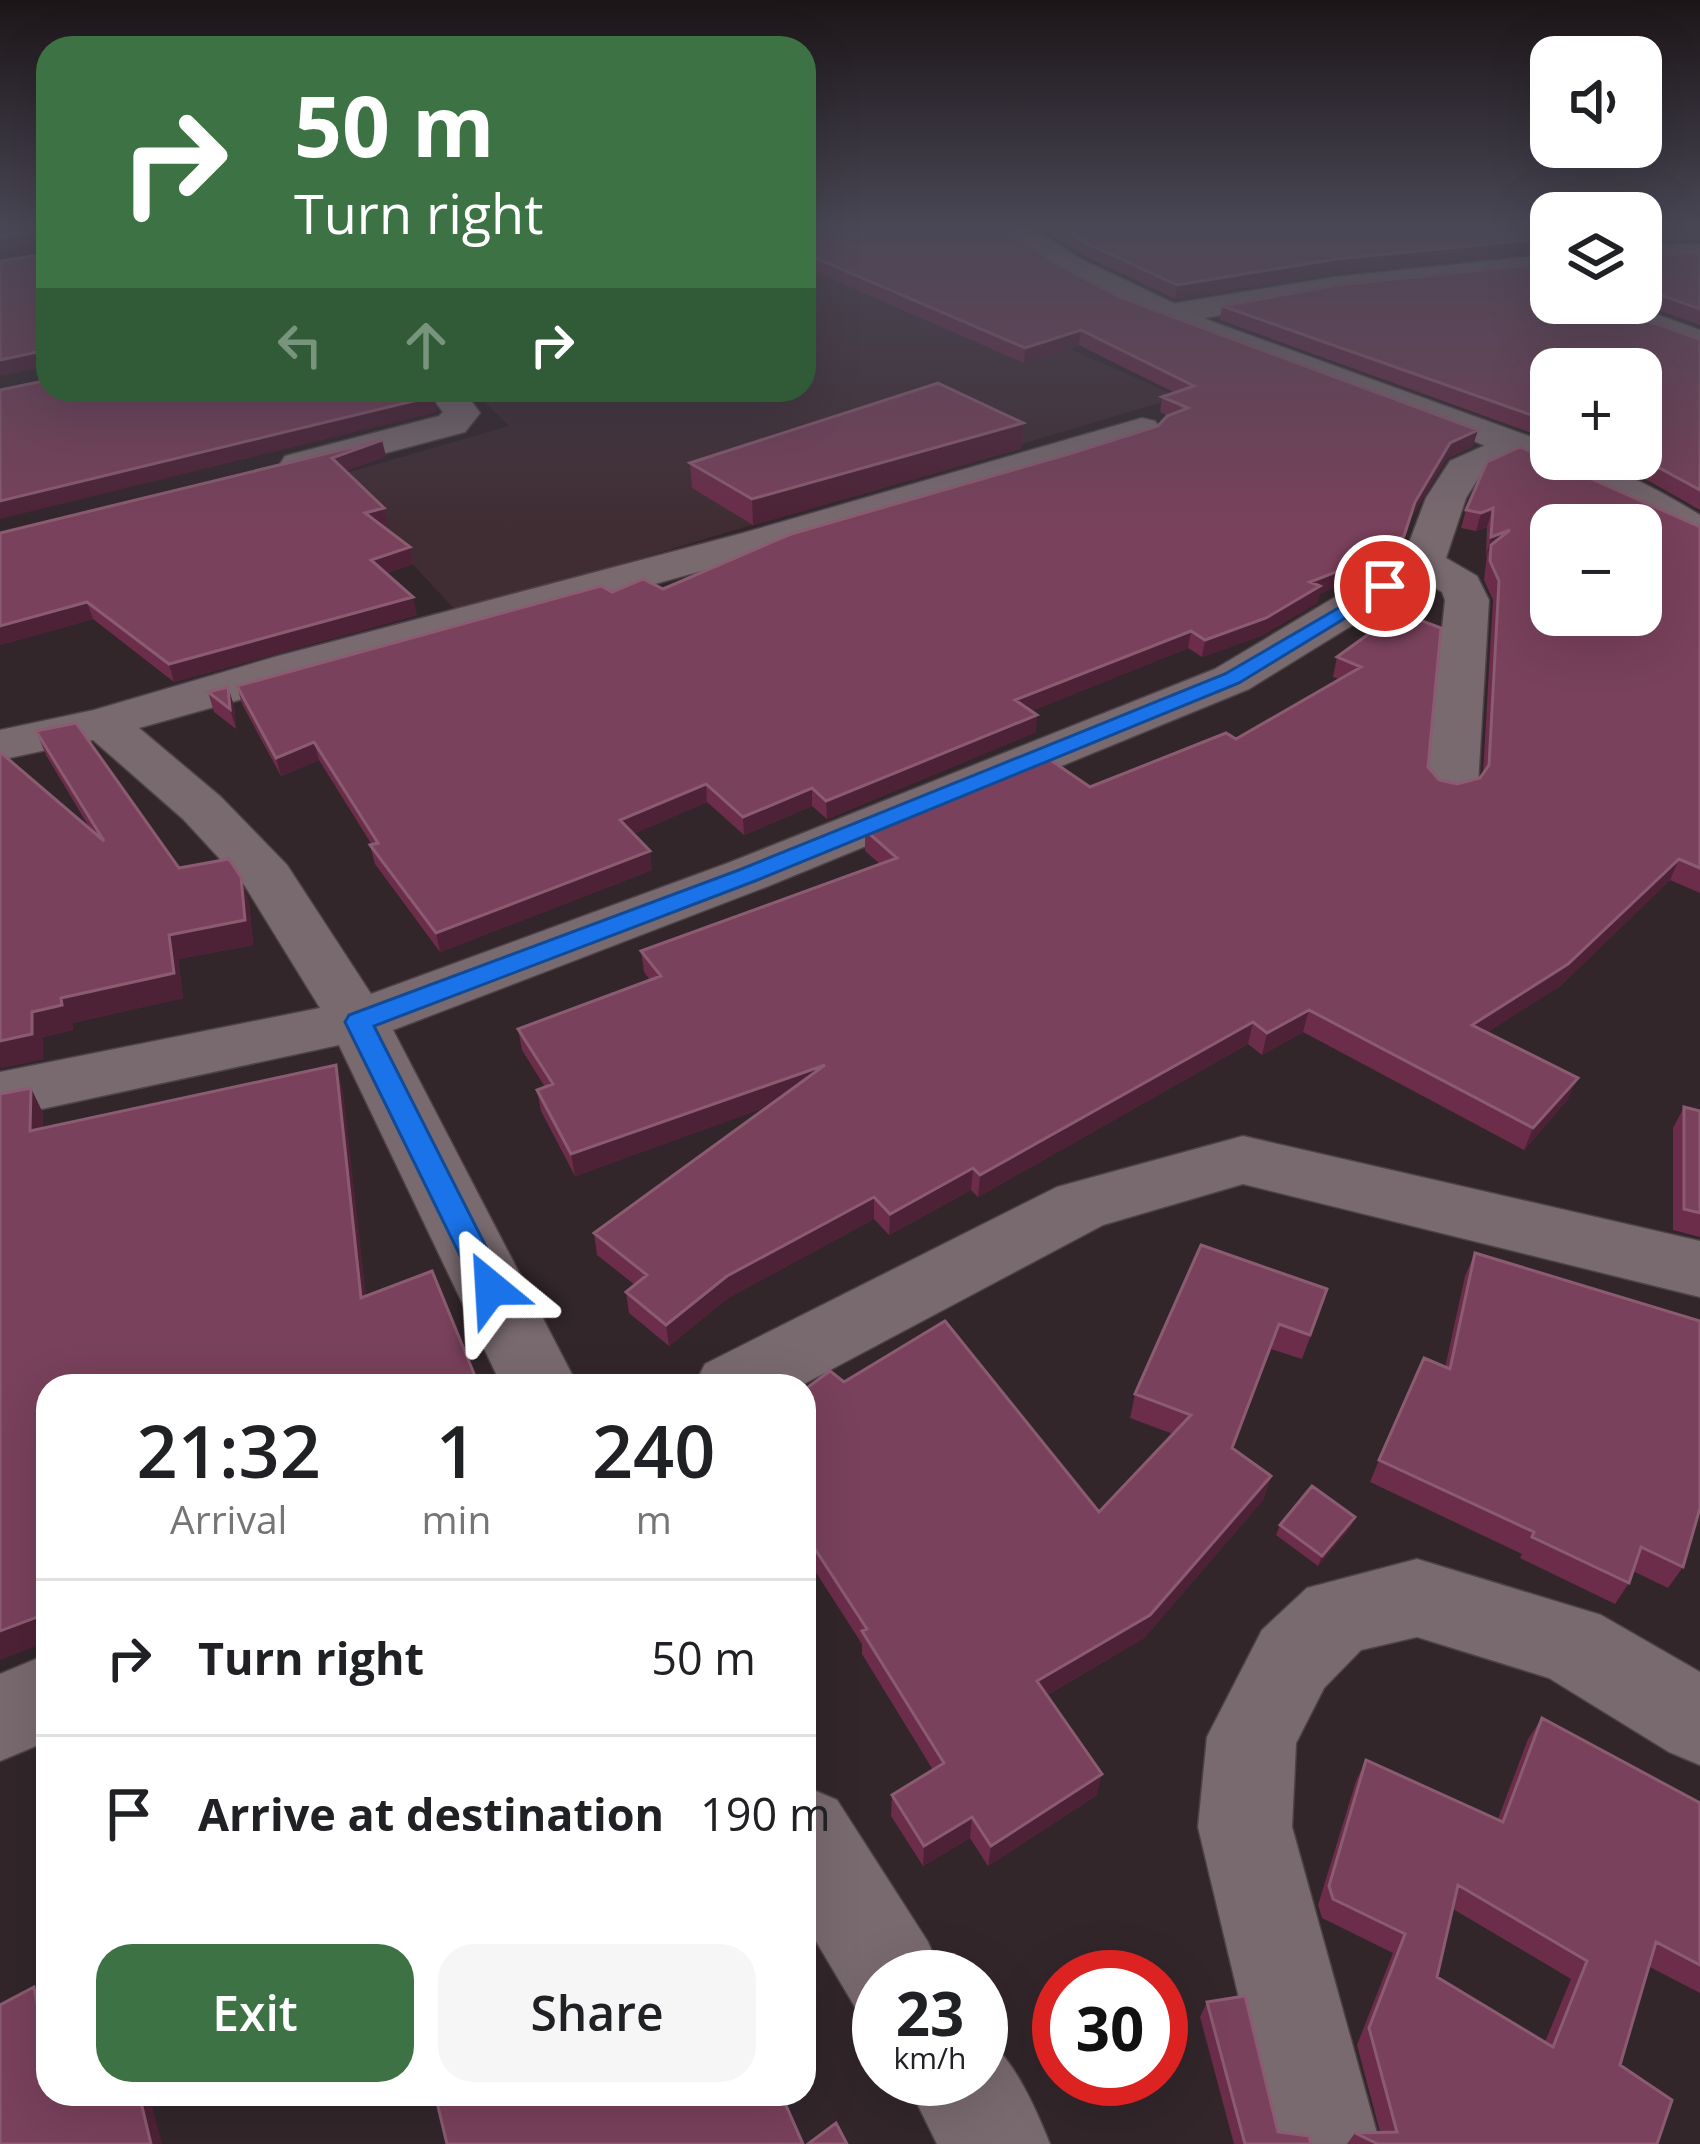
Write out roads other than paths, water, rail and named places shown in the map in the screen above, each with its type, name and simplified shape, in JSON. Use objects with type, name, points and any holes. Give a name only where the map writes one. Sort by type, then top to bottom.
[{"type":"main road","points":[[1201,325],[1530,448]]},
{"type":"main road","points":[[1601,480],[1700,533]]},
{"type":"street","points":[[1656,325],[1700,341]]},
{"type":"street","points":[[270,471],[452,424],[462,412],[454,402]]},
{"type":"street","points":[[10,734],[103,723],[295,666],[758,542],[1142,429]]},
{"type":"street","points":[[0,1095],[358,1022],[747,875],[1232,679],[1423,563],[1446,498],[1464,469],[1530,454]]},
{"type":"street","points":[[1423,563],[1462,585],[1467,600],[1452,784]]},
{"type":"street","points":[[103,723],[202,808],[267,877],[358,1022],[534,1374]]},
{"type":"street","points":[[755,1374],[1081,1205],[1243,1160],[1700,1270]]},
{"type":"street","points":[[1327,2144],[1245,1826],[1252,1737],[1293,1659],[1337,1616],[1417,1598],[1571,1644],[1700,1721]]},
{"type":"street","points":[[0,1718],[36,1702]]},
{"type":"street","points":[[816,1852],[876,1950]]},
{"type":"street","points":[[974,2106],[997,2144]]}]
